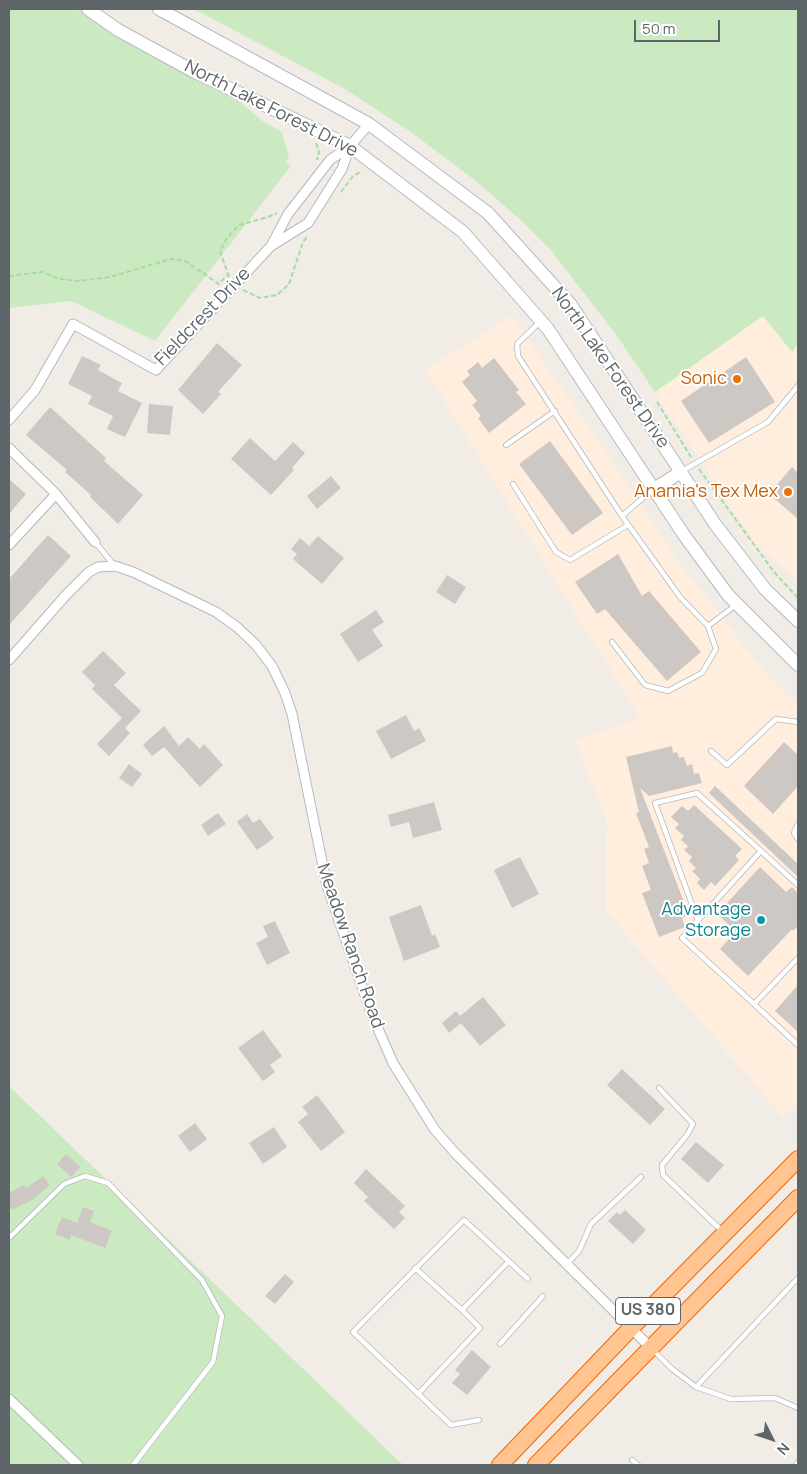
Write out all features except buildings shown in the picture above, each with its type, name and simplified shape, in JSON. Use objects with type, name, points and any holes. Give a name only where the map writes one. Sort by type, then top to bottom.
[{"type":"highway","name":"US 380","points":[[500,1465],[631,1328],[798,1159]]},
{"type":"highway","name":"US 380","points":[[536,1465],[798,1198]]},
{"type":"main road","name":"North Lake Forest Drive","points":[[88,9],[118,30],[193,71],[350,146],[463,232],[541,321],[684,535],[728,595],[798,666]]},
{"type":"main road","name":"North Lake Forest Drive","points":[[159,9],[369,124],[488,213],[565,298],[715,524],[765,589],[798,621]]},
{"type":"main road","points":[[654,489],[681,472]]},
{"type":"street","name":"Fieldcrest Drive","points":[[271,246],[288,214],[330,160],[350,146],[369,124]]},
{"type":"street","name":"Fieldcrest Drive","points":[[9,420],[35,390],[73,324],[156,370],[271,246],[308,223],[342,169],[350,146]]},
{"type":"street","points":[[9,448],[56,494],[95,542]]},
{"type":"street","points":[[9,546],[56,494]]},
{"type":"street","points":[[9,660],[66,595],[94,569],[98,566],[115,566]]},
{"type":"street","name":"Meadow Ranch Road","points":[[115,566],[216,612],[237,627],[256,645],[272,666],[284,689],[292,714],[326,886],[372,1015],[393,1063],[435,1130],[651,1348]]},
{"type":"street","points":[[9,1399],[78,1465]]},
{"type":"lane","points":[[541,321],[517,344],[518,356],[622,516],[680,597],[708,626],[716,649],[702,673],[668,691],[645,685],[612,642]]},
{"type":"lane","points":[[681,472],[768,422],[798,386]]},
{"type":"lane","points":[[506,445],[554,411]]},
{"type":"lane","points":[[514,484],[556,552],[570,560],[628,524]]},
{"type":"lane","points":[[622,516],[654,489]]},
{"type":"lane","points":[[95,542],[115,566]]},
{"type":"lane","points":[[708,626],[737,604]]},
{"type":"lane","points":[[711,751],[727,765],[776,719],[798,722]]},
{"type":"lane","points":[[698,921],[655,803],[697,793],[798,885]]},
{"type":"lane","points":[[798,824],[794,833],[798,839]]},
{"type":"lane","points":[[760,851],[682,938],[798,1045]]},
{"type":"lane","points":[[754,1004],[798,958]]},
{"type":"lane","points":[[659,1088],[693,1124],[688,1135],[662,1165],[663,1175],[725,1233]]},
{"type":"lane","points":[[9,1238],[64,1184],[85,1176],[108,1183],[202,1280],[222,1316],[213,1362],[133,1465]]},
{"type":"lane","points":[[567,1264],[579,1251],[591,1224],[641,1177]]},
{"type":"lane","points":[[479,1420],[451,1425],[353,1332],[464,1220],[528,1279]]},
{"type":"lane","points":[[462,1310],[509,1261]]},
{"type":"lane","points":[[415,1268],[480,1328],[418,1394]]},
{"type":"lane","points":[[696,1387],[798,1278]]},
{"type":"lane","points":[[500,1344],[543,1296]]},
{"type":"lane","points":[[651,1348],[671,1368],[696,1387],[731,1399],[775,1398],[797,1405]]},
{"type":"lane","points":[[632,1460],[638,1465]]},
{"type":"path","points":[[313,140],[317,143],[319,152],[315,166]]},
{"type":"path","points":[[336,198],[353,176],[363,171]]},
{"type":"path","points":[[279,211],[268,217],[239,225],[227,238],[220,252],[227,275],[233,285],[260,298],[277,295],[289,284],[303,242],[313,230]]},
{"type":"path","points":[[9,276],[42,272],[59,280],[79,281],[110,277],[172,259],[185,261],[219,284],[227,275]]},
{"type":"path","points":[[658,402],[695,464],[774,572],[798,598]]},
{"type":"shaded area","points":[[764,315],[792,352],[798,344],[798,580],[755,543],[655,392]]},
{"type":"shaded area","points":[[512,316],[676,559],[768,676],[798,705],[798,1101],[783,1117],[605,910],[607,823],[575,740],[640,718],[425,370]]},
{"type":"green space","points":[[9,9],[78,9],[113,32],[231,94],[261,120],[282,132],[289,157],[286,163],[291,166],[155,341],[71,301],[9,308]]},
{"type":"green space","points":[[194,9],[798,9],[798,344],[792,352],[763,316],[655,392],[617,336],[550,249],[522,221],[472,178],[408,130],[343,88]]},
{"type":"green space","points":[[9,1086],[403,1465],[9,1465]]},
{"type":"place","name":"Sonic","points":[[737,379]]},
{"type":"place","name":"Anamia's Tex Mex","points":[[788,492]]},
{"type":"place","name":"Advantage Storage","points":[[761,920]]}]
